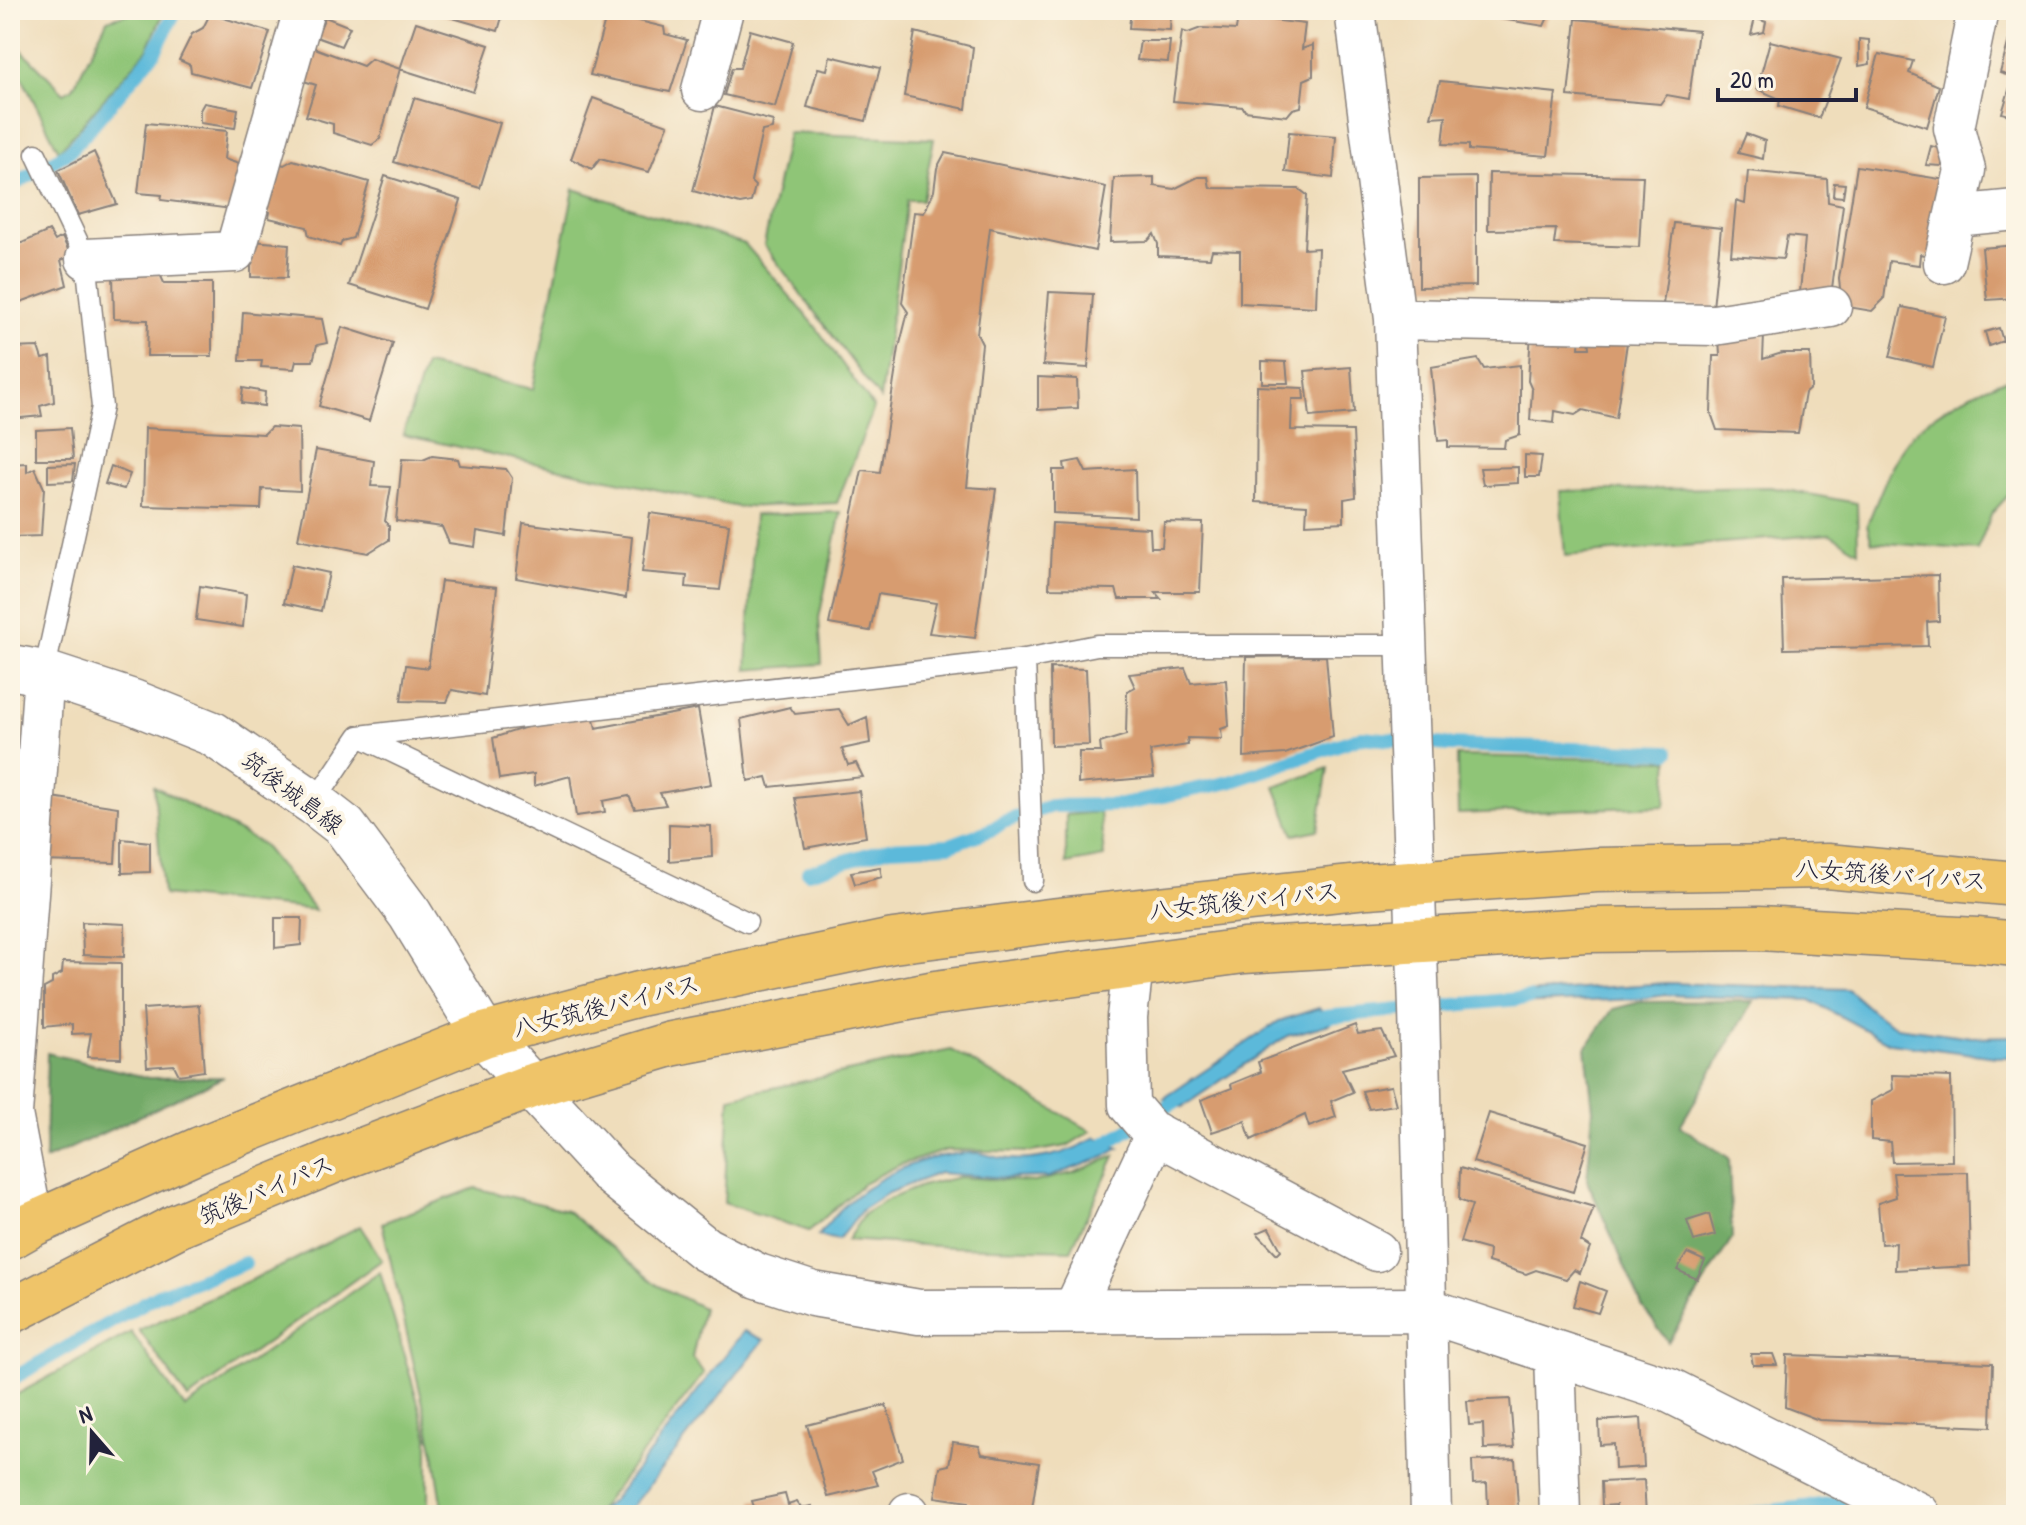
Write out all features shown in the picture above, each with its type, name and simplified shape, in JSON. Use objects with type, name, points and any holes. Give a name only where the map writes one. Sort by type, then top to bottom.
[{"type":"highway","name":"八女筑後バイパス","points":[[484,1035],[639,994],[893,941],[1338,889],[1596,870],[1827,866],[2016,884]]},
{"type":"highway","points":[[531,1086],[671,1044],[935,993],[1244,951],[1587,930],[1759,928],[2016,944]]},
{"type":"highway","points":[[22,1231],[200,1149],[484,1035]]},
{"type":"highway","name":"筑後バイパス","points":[[10,1312],[179,1225],[331,1162],[531,1086]]},
{"type":"street","points":[[86,259],[235,252],[304,10]]},
{"type":"street","points":[[702,90],[723,10]]},
{"type":"street","points":[[1355,10],[1395,319],[1431,1515]]},
{"type":"street","points":[[1944,263],[1965,170],[1954,128],[1978,10]]},
{"type":"street","points":[[1955,216],[2016,210]]},
{"type":"street","points":[[1395,319],[1714,325],[1831,307]]},
{"type":"street","points":[[22,1231],[11,1114],[27,670]]},
{"type":"street","name":"筑後城島線","points":[[27,670],[133,702],[213,734],[345,827],[410,914],[484,1035],[611,1173],[705,1249],[758,1276],[813,1294],[919,1312],[1426,1310],[1669,1390],[1918,1515]]},
{"type":"street","points":[[1133,966],[1127,1017],[1129,1105],[1156,1133],[1377,1251]]},
{"type":"street","points":[[1073,1311],[1156,1133]]},
{"type":"street","points":[[1555,1352],[1560,1515]]},
{"type":"lane","points":[[27,670],[102,407],[86,259],[36,154]]},
{"type":"lane","points":[[314,803],[359,736],[1025,659],[1097,645],[1406,645]]},
{"type":"lane","points":[[1025,659],[1033,881]]},
{"type":"lane","points":[[359,736],[747,922]]},
{"type":"green space","points":[[139,10],[165,10],[147,50],[59,151],[10,54],[10,38],[64,93],[73,88],[107,20]]},
{"type":"green space","points":[[788,133],[934,139],[922,200],[907,200],[880,399],[764,245]]},
{"type":"green space","points":[[574,189],[745,244],[813,323],[874,408],[837,503],[738,507],[403,435],[425,365],[533,389]]},
{"type":"green space","points":[[2016,377],[2016,487],[1992,513],[1977,550],[1872,542],[1867,525],[1890,470],[1908,440],[1930,419],[1958,401]]},
{"type":"green space","points":[[1770,487],[1857,503],[1858,551],[1830,534],[1565,556],[1560,491]]},
{"type":"green space","points":[[841,512],[819,618],[822,664],[747,670],[754,515]]},
{"type":"green space","points":[[1457,756],[1669,760],[1665,806],[1458,814]]},
{"type":"green space","points":[[1328,768],[1318,830],[1294,835],[1275,787]]},
{"type":"green space","points":[[154,786],[262,844],[315,910],[163,895]]},
{"type":"green space","points":[[1100,812],[1104,857],[1066,864],[1066,815]]},
{"type":"green space","points":[[1754,1001],[1680,1126],[1729,1158],[1732,1238],[1668,1342],[1642,1306],[1587,1180],[1593,1109],[1586,1048],[1613,1009],[1640,1002]]},
{"type":"green space","points":[[951,1050],[1091,1131],[1067,1146],[1031,1152],[947,1150],[899,1165],[865,1182],[809,1231],[724,1203],[730,1097]]},
{"type":"green space","points":[[47,1053],[149,1078],[224,1077],[45,1160]]},
{"type":"green space","points":[[1115,1156],[1071,1250],[847,1240],[864,1214],[889,1199],[921,1186],[959,1177],[1034,1182],[1073,1173]]},
{"type":"green space","points":[[475,1188],[566,1210],[657,1285],[703,1308],[692,1358],[704,1373],[598,1511],[584,1515],[444,1515],[434,1453],[382,1223]]},
{"type":"green space","points":[[360,1226],[382,1260],[188,1399],[139,1330],[284,1265]]},
{"type":"green space","points":[[380,1272],[428,1437],[428,1515],[10,1515],[10,1398],[131,1332],[185,1408]]},
{"type":"water","points":[[1667,983],[1847,989],[1873,1012],[1897,1027],[1972,1037],[2016,1036],[2016,1057],[1890,1043],[1810,1000],[1666,995],[1640,999],[1514,1004],[1512,994]]},
{"type":"water","points":[[1319,1008],[1330,1024],[1287,1036],[1182,1107],[1164,1098],[1279,1021]]},
{"type":"water","points":[[1096,1137],[1119,1148],[1104,1157],[1049,1177],[1005,1178],[939,1173],[888,1193],[862,1210],[838,1240],[818,1236],[832,1218],[867,1188],[909,1166],[954,1154],[1038,1158],[1063,1152]]},
{"type":"water","points":[[744,1331],[764,1340],[625,1515],[593,1515],[612,1501]]},
{"type":"building","points":[[425,10],[504,10],[498,31]]},
{"type":"building","points":[[1131,10],[1171,12],[1170,30],[1129,28]]},
{"type":"building","points":[[1471,10],[1568,10],[1568,17],[1550,13],[1544,26],[1470,14]]},
{"type":"building","points":[[607,13],[664,27],[665,34],[687,40],[670,92],[590,75]]},
{"type":"building","points":[[210,14],[270,32],[252,88],[191,72],[190,65],[179,60],[192,34],[203,28]]},
{"type":"building","points":[[1238,16],[1305,24],[1302,49],[1313,45],[1313,76],[1304,80],[1301,107],[1293,109],[1287,116],[1245,111],[1243,107],[1173,101],[1182,31],[1188,33],[1201,28],[1236,30]]},
{"type":"building","points":[[325,17],[350,27],[341,46],[316,37]]},
{"type":"building","points":[[1755,18],[1766,22],[1764,32],[1751,35]]},
{"type":"building","points":[[1576,19],[1698,31],[1689,99],[1667,95],[1660,104],[1568,96]]},
{"type":"building","points":[[416,22],[489,45],[473,92],[400,69]]},
{"type":"building","points":[[750,30],[793,42],[775,107],[724,95],[732,68],[740,68]]},
{"type":"building","points":[[915,32],[973,47],[966,109],[904,96]]},
{"type":"building","points":[[1859,39],[1869,40],[1870,64],[1859,66]]},
{"type":"building","points":[[2009,40],[2016,42],[2016,117],[2002,113],[2013,77],[2000,73]]},
{"type":"building","points":[[1140,41],[1170,41],[1168,62],[1137,60]]},
{"type":"building","points":[[1770,41],[1841,59],[1819,118],[1779,106],[1780,99],[1757,89]]},
{"type":"building","points":[[312,47],[363,66],[371,59],[400,69],[380,139],[372,145],[333,133],[333,124],[306,116],[316,85],[304,81]]},
{"type":"building","points":[[1879,54],[1913,61],[1909,73],[1939,86],[1927,127],[1864,107]]},
{"type":"building","points":[[830,56],[880,68],[866,121],[807,107],[818,68],[827,70]]},
{"type":"building","points":[[1440,81],[1556,93],[1548,156],[1469,150],[1469,145],[1443,144],[1446,116],[1431,117]]},
{"type":"building","points":[[414,98],[500,123],[480,188],[394,162]]},
{"type":"building","points":[[593,98],[668,125],[649,172],[600,159],[592,169],[571,159]]},
{"type":"building","points":[[204,103],[238,109],[235,128],[200,123],[200,110]]},
{"type":"building","points":[[715,106],[773,121],[772,129],[762,131],[751,182],[755,186],[751,202],[740,204],[693,191]]},
{"type":"building","points":[[146,123],[227,131],[224,159],[239,164],[231,209],[161,200],[162,195],[138,193]]},
{"type":"building","points":[[1289,132],[1336,136],[1333,178],[1285,172]]},
{"type":"building","points":[[1746,134],[1765,141],[1763,159],[1738,153]]},
{"type":"building","points":[[1931,146],[1944,150],[1942,166],[1926,165]]},
{"type":"building","points":[[94,152],[117,204],[78,215],[58,170]]},
{"type":"building","points":[[945,153],[1106,187],[1095,251],[990,228],[977,334],[982,344],[967,487],[996,489],[975,638],[929,633],[936,603],[878,594],[870,631],[829,624],[862,470],[880,472],[899,348],[908,312],[902,303],[914,212],[924,213],[934,191],[937,168]]},
{"type":"building","points":[[293,160],[369,182],[353,238],[342,241],[340,246],[309,236],[307,227],[269,218],[270,212],[262,209],[274,162],[284,165]]},
{"type":"building","points":[[1857,166],[1953,181],[1937,258],[1920,254],[1919,265],[1889,261],[1884,299],[1872,311],[1842,306],[1839,279]]},
{"type":"building","points":[[1748,171],[1827,179],[1828,202],[1843,205],[1831,296],[1799,303],[1805,238],[1787,236],[1783,259],[1731,255],[1736,201],[1745,204]]},
{"type":"building","points":[[1489,173],[1643,176],[1639,247],[1554,244],[1556,229],[1488,230]]},
{"type":"building","points":[[385,176],[461,200],[425,309],[349,285]]},
{"type":"building","points":[[1154,177],[1154,186],[1174,189],[1198,177],[1208,177],[1210,188],[1299,189],[1307,195],[1304,249],[1318,248],[1316,307],[1240,303],[1240,251],[1212,250],[1210,258],[1158,256],[1154,234],[1148,241],[1110,242],[1114,178]]},
{"type":"building","points":[[1476,177],[1476,286],[1419,287],[1419,178]]},
{"type":"building","points":[[1834,183],[1845,184],[1843,197],[1833,196]]},
{"type":"building","points":[[1674,223],[1721,228],[1713,308],[1663,304]]},
{"type":"building","points":[[49,231],[55,241],[62,237],[71,256],[61,260],[67,285],[18,303],[16,296],[10,298],[10,239],[13,247]]},
{"type":"building","points":[[251,241],[289,244],[287,278],[251,277]]},
{"type":"building","points":[[2016,245],[2016,298],[1987,300],[1982,248]]},
{"type":"building","points":[[113,273],[160,274],[164,283],[212,283],[212,356],[147,356],[148,320],[114,319]]},
{"type":"building","points":[[1049,292],[1093,294],[1088,368],[1043,365]]},
{"type":"building","points":[[1902,307],[1945,316],[1933,367],[1890,357]]},
{"type":"building","points":[[243,312],[322,319],[327,343],[317,345],[313,361],[296,361],[294,369],[261,367],[262,361],[240,361]]},
{"type":"building","points":[[342,327],[393,343],[369,421],[319,406]]},
{"type":"building","points":[[1999,328],[2003,341],[1989,346],[1985,332]]},
{"type":"building","points":[[1531,332],[1580,335],[1579,348],[1590,348],[1589,339],[1628,336],[1616,418],[1583,410],[1575,415],[1555,411],[1554,423],[1530,420],[1532,390],[1528,381]]},
{"type":"building","points":[[1764,335],[1763,359],[1782,353],[1810,353],[1811,388],[1805,393],[1798,433],[1717,430],[1711,413],[1713,356],[1720,356],[1719,336]]},
{"type":"building","points":[[38,347],[42,359],[51,357],[54,402],[40,406],[42,416],[10,419],[10,348]]},
{"type":"building","points":[[1478,359],[1484,369],[1520,365],[1520,435],[1505,440],[1504,448],[1448,447],[1448,440],[1438,441],[1431,367]]},
{"type":"building","points":[[1262,361],[1286,362],[1288,383],[1262,383]]},
{"type":"building","points":[[1351,367],[1354,413],[1310,417],[1305,371]]},
{"type":"building","points":[[1038,377],[1077,379],[1078,408],[1038,410]]},
{"type":"building","points":[[1257,386],[1303,388],[1304,399],[1292,399],[1291,430],[1353,431],[1356,497],[1344,499],[1344,522],[1306,524],[1307,505],[1256,502]]},
{"type":"building","points":[[243,388],[265,392],[264,406],[241,403]]},
{"type":"building","points":[[271,427],[299,429],[300,491],[262,489],[261,509],[143,506],[145,428],[264,434]]},
{"type":"building","points":[[70,428],[73,459],[36,459],[36,430]]},
{"type":"building","points":[[316,450],[374,461],[371,486],[391,487],[385,521],[389,526],[389,540],[368,553],[298,539]]},
{"type":"building","points":[[1525,455],[1542,456],[1539,477],[1525,477]]},
{"type":"building","points":[[432,456],[458,459],[460,465],[506,469],[512,478],[506,536],[477,531],[475,547],[449,543],[442,527],[396,521],[402,459],[423,460]]},
{"type":"building","points":[[1080,460],[1086,472],[1135,469],[1136,517],[1053,513],[1053,470],[1065,470],[1064,463]]},
{"type":"building","points":[[27,463],[27,472],[35,468],[44,488],[41,536],[10,537],[10,464]]},
{"type":"building","points":[[75,464],[73,481],[48,482],[48,465]]},
{"type":"building","points":[[111,466],[130,474],[124,489],[105,484]]},
{"type":"building","points":[[1518,467],[1518,483],[1483,485],[1480,468]]},
{"type":"building","points":[[650,513],[729,524],[720,590],[686,587],[687,576],[642,572]]},
{"type":"building","points":[[1164,522],[1203,523],[1200,592],[1155,592],[1161,599],[1119,599],[1116,589],[1049,588],[1052,523],[1150,528],[1151,547],[1162,547]]},
{"type":"building","points":[[523,523],[632,537],[626,598],[516,578]]},
{"type":"building","points":[[292,565],[329,573],[321,611],[284,603]]},
{"type":"building","points":[[1938,575],[1939,621],[1927,622],[1928,646],[1784,649],[1782,579]]},
{"type":"building","points":[[441,581],[497,587],[485,696],[452,690],[447,702],[401,701],[406,665],[428,668]]},
{"type":"building","points":[[200,586],[246,594],[243,627],[196,620]]},
{"type":"building","points":[[1326,656],[1333,737],[1285,754],[1244,757],[1246,657]]},
{"type":"building","points":[[1050,668],[1086,669],[1089,745],[1051,746]]},
{"type":"building","points":[[1185,668],[1191,683],[1226,680],[1229,726],[1221,729],[1222,739],[1187,738],[1188,745],[1150,751],[1154,777],[1078,784],[1079,752],[1101,752],[1100,743],[1126,735],[1127,691],[1135,687],[1129,674]]},
{"type":"building","points":[[790,707],[795,714],[839,709],[849,725],[867,717],[870,743],[842,749],[848,765],[856,763],[863,777],[770,787],[767,777],[748,781],[741,719]]},
{"type":"building","points":[[698,709],[711,784],[660,793],[666,805],[635,809],[629,796],[603,801],[605,812],[576,816],[570,776],[534,786],[534,774],[499,779],[493,738],[533,725],[593,716],[596,728]]},
{"type":"building","points":[[859,791],[866,837],[805,848],[795,798]]},
{"type":"building","points":[[45,796],[118,807],[115,863],[42,861]]},
{"type":"building","points":[[669,824],[711,826],[712,857],[669,861]]},
{"type":"building","points":[[122,839],[150,842],[150,872],[122,873]]},
{"type":"building","points":[[880,867],[882,877],[855,884],[851,872]]},
{"type":"building","points":[[275,918],[302,918],[301,945],[275,948]]},
{"type":"building","points":[[82,922],[125,924],[124,957],[83,955]]},
{"type":"building","points":[[63,962],[121,963],[121,1058],[87,1057],[91,1033],[72,1034],[72,1024],[44,1027],[44,988],[52,984],[52,978],[62,973]]},
{"type":"building","points":[[199,1005],[204,1071],[179,1075],[174,1065],[147,1067],[143,1009]]},
{"type":"building","points":[[1355,1025],[1358,1034],[1382,1031],[1394,1056],[1342,1069],[1353,1092],[1331,1101],[1336,1117],[1309,1127],[1305,1115],[1251,1140],[1245,1121],[1212,1132],[1201,1100],[1261,1072],[1258,1062]]},
{"type":"building","points":[[1892,1075],[1951,1077],[1952,1161],[1892,1162],[1890,1142],[1871,1140],[1871,1101],[1893,1090]]},
{"type":"building","points":[[1391,1086],[1396,1105],[1369,1109],[1362,1091]]},
{"type":"building","points":[[1489,1113],[1588,1143],[1573,1192],[1473,1162]]},
{"type":"building","points":[[1460,1168],[1594,1207],[1581,1242],[1590,1248],[1580,1273],[1574,1270],[1566,1279],[1536,1270],[1526,1274],[1488,1262],[1489,1250],[1460,1242],[1472,1205],[1459,1200]]},
{"type":"building","points":[[1968,1172],[1970,1266],[1895,1270],[1896,1243],[1881,1244],[1878,1203],[1896,1197],[1893,1173]]},
{"type":"building","points":[[1709,1214],[1715,1235],[1694,1241],[1687,1221]]},
{"type":"building","points":[[1269,1228],[1281,1250],[1277,1254],[1257,1233]]},
{"type":"building","points":[[1687,1253],[1705,1261],[1697,1279],[1677,1270]]},
{"type":"building","points":[[1580,1281],[1606,1291],[1598,1313],[1573,1306]]},
{"type":"building","points":[[1751,1354],[1773,1354],[1777,1365],[1753,1365]]},
{"type":"building","points":[[1787,1355],[1993,1363],[1991,1427],[1819,1420],[1785,1407]]},
{"type":"building","points":[[1510,1399],[1514,1448],[1484,1449],[1483,1424],[1469,1425],[1467,1401]]},
{"type":"building","points":[[886,1405],[903,1459],[872,1471],[878,1485],[828,1497],[807,1425]]},
{"type":"building","points":[[1641,1418],[1644,1467],[1615,1469],[1614,1444],[1600,1445],[1599,1421]]},
{"type":"building","points":[[953,1442],[979,1446],[982,1454],[1039,1463],[1031,1515],[967,1515],[969,1502],[935,1497],[940,1467],[949,1465]]},
{"type":"building","points":[[1515,1459],[1518,1507],[1488,1509],[1487,1483],[1473,1484],[1472,1461]]},
{"type":"building","points":[[1644,1480],[1646,1515],[1617,1515],[1616,1505],[1602,1506],[1601,1482]]},
{"type":"building","points":[[785,1494],[788,1505],[797,1502],[801,1508],[812,1506],[814,1515],[717,1515],[754,1507],[752,1501]]},
{"type":"building","points":[[1713,1509],[1714,1515],[1673,1515],[1673,1510]]},
{"type":"waterway","points":[[10,187],[70,151],[154,53],[176,10]]},
{"type":"waterway","points":[[808,872],[889,848],[950,845],[1051,806],[1121,805],[1230,782],[1361,737],[1448,745],[1668,752]]},
{"type":"waterway","points":[[1307,1021],[1529,998]]},
{"type":"waterway","points":[[1093,1151],[1188,1094]]},
{"type":"waterway","points":[[10,1380],[158,1295],[245,1263]]},
{"type":"waterway","points":[[1738,1515],[1839,1503]]},
{"type":"waterway","points":[[2004,1512],[2016,1509]]}]
